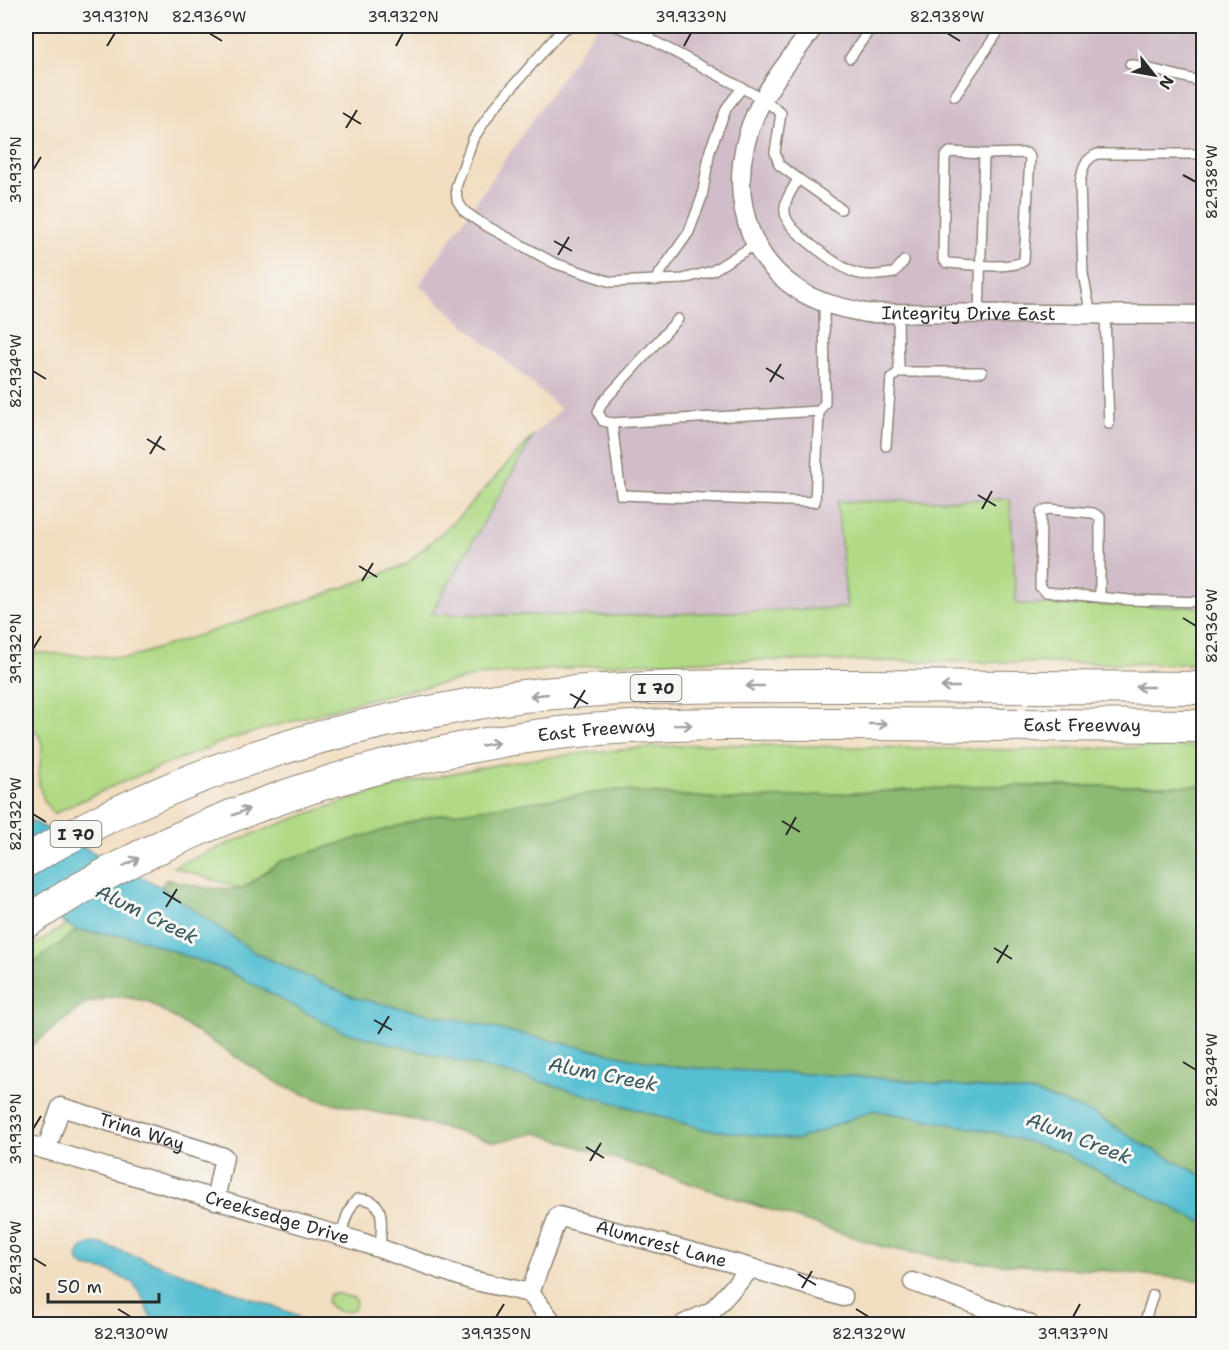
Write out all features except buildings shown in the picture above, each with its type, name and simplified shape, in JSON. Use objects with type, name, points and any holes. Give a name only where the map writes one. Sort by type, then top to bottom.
[{"type":"highway","name":"East Freeway","points":[[26,861],[126,808],[223,768],[312,738],[417,714],[540,694],[727,686],[1203,688]]},
{"type":"highway","name":"East Freeway","points":[[26,922],[94,882],[186,834],[257,806],[350,776],[432,755],[540,736],[627,728],[717,725],[1203,726]]},
{"type":"street","name":"Integrity Drive East","points":[[814,26],[763,99],[750,130],[740,168],[743,202],[757,247],[772,269],[784,280],[799,291],[824,303],[866,313],[1203,315]]},
{"type":"street","name":"Trina Way","points":[[46,1150],[61,1107],[224,1157],[215,1200]]},
{"type":"street","name":"Creeksedge Drive","points":[[26,1144],[341,1236],[471,1280],[530,1293]]},
{"type":"street","name":"Alumcrest Lane","points":[[530,1293],[558,1216],[843,1297]]},
{"type":"street","points":[[684,1324],[712,1311],[751,1269]]},
{"type":"street","points":[[913,1282],[1029,1324]]},
{"type":"street","points":[[530,1293],[554,1324]]},
{"type":"lane","points":[[570,26],[560,32],[493,109],[473,140],[456,187],[457,200],[464,211],[481,223],[554,263],[611,282],[683,279],[712,271],[757,247]]},
{"type":"lane","points":[[615,26],[648,38],[763,99],[781,113],[775,152],[779,165],[841,209]]},
{"type":"lane","points":[[648,38],[652,26]]},
{"type":"lane","points":[[850,58],[872,26]]},
{"type":"lane","points":[[955,96],[1002,26]]},
{"type":"lane","points":[[1130,64],[1203,82]]},
{"type":"lane","points":[[655,280],[689,232],[702,197],[710,150],[726,107],[742,88]]},
{"type":"lane","points":[[950,152],[984,154],[1026,153],[1030,157],[1024,261],[1018,265],[947,263],[943,260],[945,157],[950,152]]},
{"type":"lane","points":[[979,314],[984,154]]},
{"type":"lane","points":[[1109,424],[1098,315],[1083,274],[1080,183],[1082,170],[1088,159],[1097,154],[1203,154]]},
{"type":"lane","points":[[798,179],[785,204],[786,218],[792,229],[853,272],[873,276],[894,273],[904,261]]},
{"type":"lane","points":[[612,423],[621,495],[815,502],[819,411],[825,403],[824,303]]},
{"type":"lane","points":[[898,313],[899,372]]},
{"type":"lane","points":[[678,320],[602,403],[598,412],[603,421],[612,423],[819,411]]},
{"type":"lane","points":[[885,446],[891,378],[899,372],[982,372]]},
{"type":"lane","points":[[1100,597],[1100,517],[1093,513],[1047,509],[1041,512],[1040,587],[1046,592],[1129,600],[1203,602]]},
{"type":"lane","points":[[341,1236],[351,1205],[357,1199],[367,1199],[379,1206],[381,1213],[380,1249]]},
{"type":"lane","points":[[1144,1324],[1153,1296]]},
{"type":"shaded area","points":[[597,26],[1203,26],[1203,607],[1016,604],[1010,499],[837,502],[848,608],[617,616],[431,614],[534,435],[561,409],[419,285]]},
{"type":"green space","points":[[534,435],[431,614],[617,616],[847,608],[837,502],[1010,499],[1016,604],[1203,607],[1203,664],[741,660],[625,663],[479,676],[368,699],[227,740],[115,785],[53,814],[44,800],[39,784],[42,744],[39,736],[26,723],[26,652],[128,658],[320,596],[405,565],[459,517]]},
{"type":"green space","points":[[707,744],[1017,750],[1203,746],[1203,786],[980,786],[731,800],[616,790],[281,861],[242,889],[173,867],[305,815],[372,793],[440,776],[506,763],[573,754]]},
{"type":"green space","points":[[980,786],[1203,786],[1203,1176],[1146,1146],[1094,1114],[1036,1093],[867,1077],[673,1067],[355,998],[255,953],[161,887],[166,879],[206,888],[242,889],[281,861],[431,816],[616,790],[731,800]]},
{"type":"green space","points":[[68,924],[77,930],[26,969],[26,950]]},
{"type":"green space","points":[[77,930],[134,937],[228,971],[341,1031],[550,1084],[703,1129],[797,1140],[874,1110],[994,1132],[1059,1151],[1203,1223],[1203,1281],[1109,1271],[957,1261],[883,1247],[537,1133],[495,1142],[413,1120],[323,1101],[283,1086],[147,1001],[117,996],[86,1003],[26,1050],[26,969]]},
{"type":"green space","points":[[334,1293],[354,1298],[356,1303],[354,1309],[342,1312],[332,1308],[327,1302],[329,1295]]},
{"type":"water","name":"Alum Creek","points":[[26,818],[161,887],[255,953],[355,998],[673,1067],[867,1077],[1036,1093],[1094,1114],[1146,1146],[1203,1176],[1203,1223],[1059,1151],[994,1132],[874,1110],[797,1140],[703,1129],[550,1084],[341,1031],[228,971],[134,937],[77,930],[26,901]]},
{"type":"water","points":[[93,1243],[102,1244],[294,1314],[305,1324],[164,1324],[149,1315],[144,1300],[133,1283],[109,1271],[85,1267],[80,1263],[77,1256],[79,1252],[85,1246]]}]
